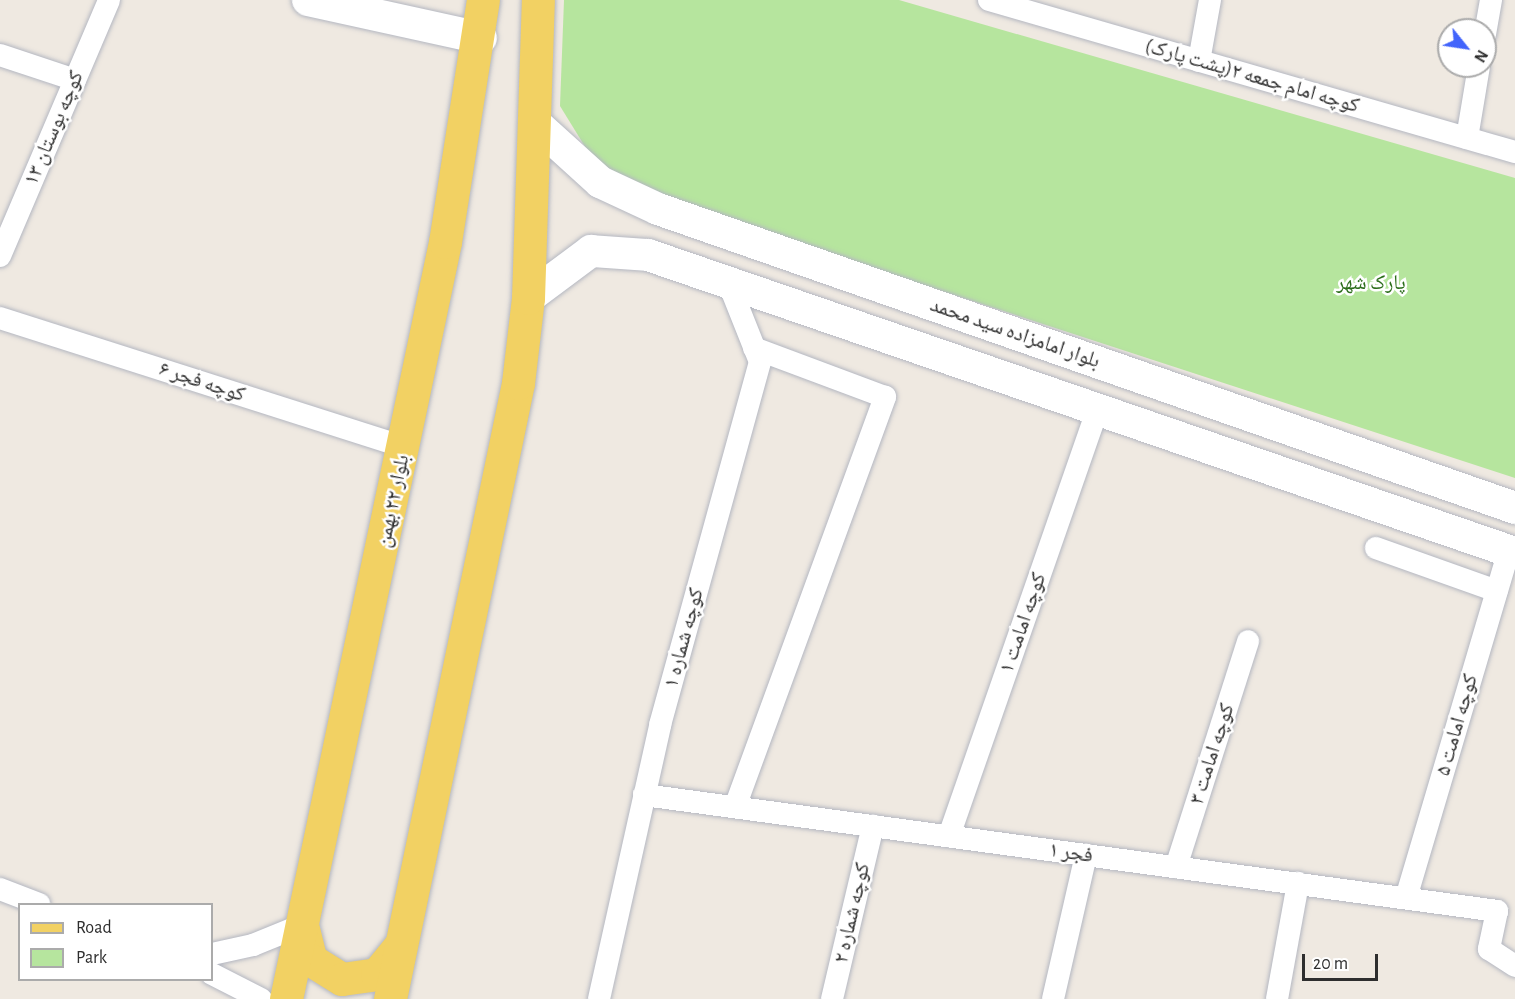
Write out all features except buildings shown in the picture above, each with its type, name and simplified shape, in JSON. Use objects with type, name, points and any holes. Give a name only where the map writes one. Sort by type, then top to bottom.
[{"type":"main road","points":[[308,0],[481,38]]},
{"type":"main road","name":"بلوار ۲۲ بهمن","points":[[286,999],[404,447],[481,38],[483,0]]},
{"type":"main road","points":[[388,997],[518,383],[528,298],[538,0]]},
{"type":"main road","name":"بلوار امامزاده سید محمد","points":[[535,123],[600,182],[658,209],[1515,508]]},
{"type":"main road","points":[[528,298],[591,251],[648,255],[1512,552]]},
{"type":"main road","points":[[302,925],[311,960],[342,980],[378,974],[400,946]]},
{"type":"street","name":"کوچه بوستان ۱۳","points":[[0,256],[109,0]]},
{"type":"street","name":"کوچه امام جمعه ۲(پشت پارک)","points":[[989,0],[1515,152]]},
{"type":"street","points":[[1199,61],[1210,0]]},
{"type":"street","points":[[1488,18],[1491,0]]},
{"type":"street","points":[[0,55],[75,80]]},
{"type":"street","points":[[1467,138],[1477,78]]},
{"type":"street","name":"کوچه شماره ۱","points":[[599,999],[644,795],[760,362],[729,284]]},
{"type":"street","name":"کوچه فجر ۶","points":[[0,318],[404,447]]},
{"type":"street","points":[[735,807],[885,397],[754,348]]},
{"type":"street","name":"کوچه امامت ۱","points":[[949,836],[1097,410]]},
{"type":"street","points":[[1376,548],[1497,591]]},
{"type":"street","name":"کوچه امامت ۵","points":[[1406,898],[1497,591],[1512,552]]},
{"type":"street","name":"کوچه امامت ۳","points":[[1176,867],[1248,641]]},
{"type":"street","name":"فجر ۱","points":[[644,795],[1497,910],[1489,949],[1515,966]]},
{"type":"street","name":"کوچه شماره ۲","points":[[832,999],[873,826]]},
{"type":"street","points":[[1053,999],[1086,855]]},
{"type":"street","points":[[1277,999],[1298,884]]},
{"type":"street","points":[[0,889],[36,903]]},
{"type":"street","points":[[213,954],[253,945],[302,925]]},
{"type":"street","points":[[213,975],[261,999]]},
{"type":"green space","name":"پارک شهر","points":[[564,0],[899,0],[1515,178],[1515,478],[657,198],[592,158],[560,106]]}]
